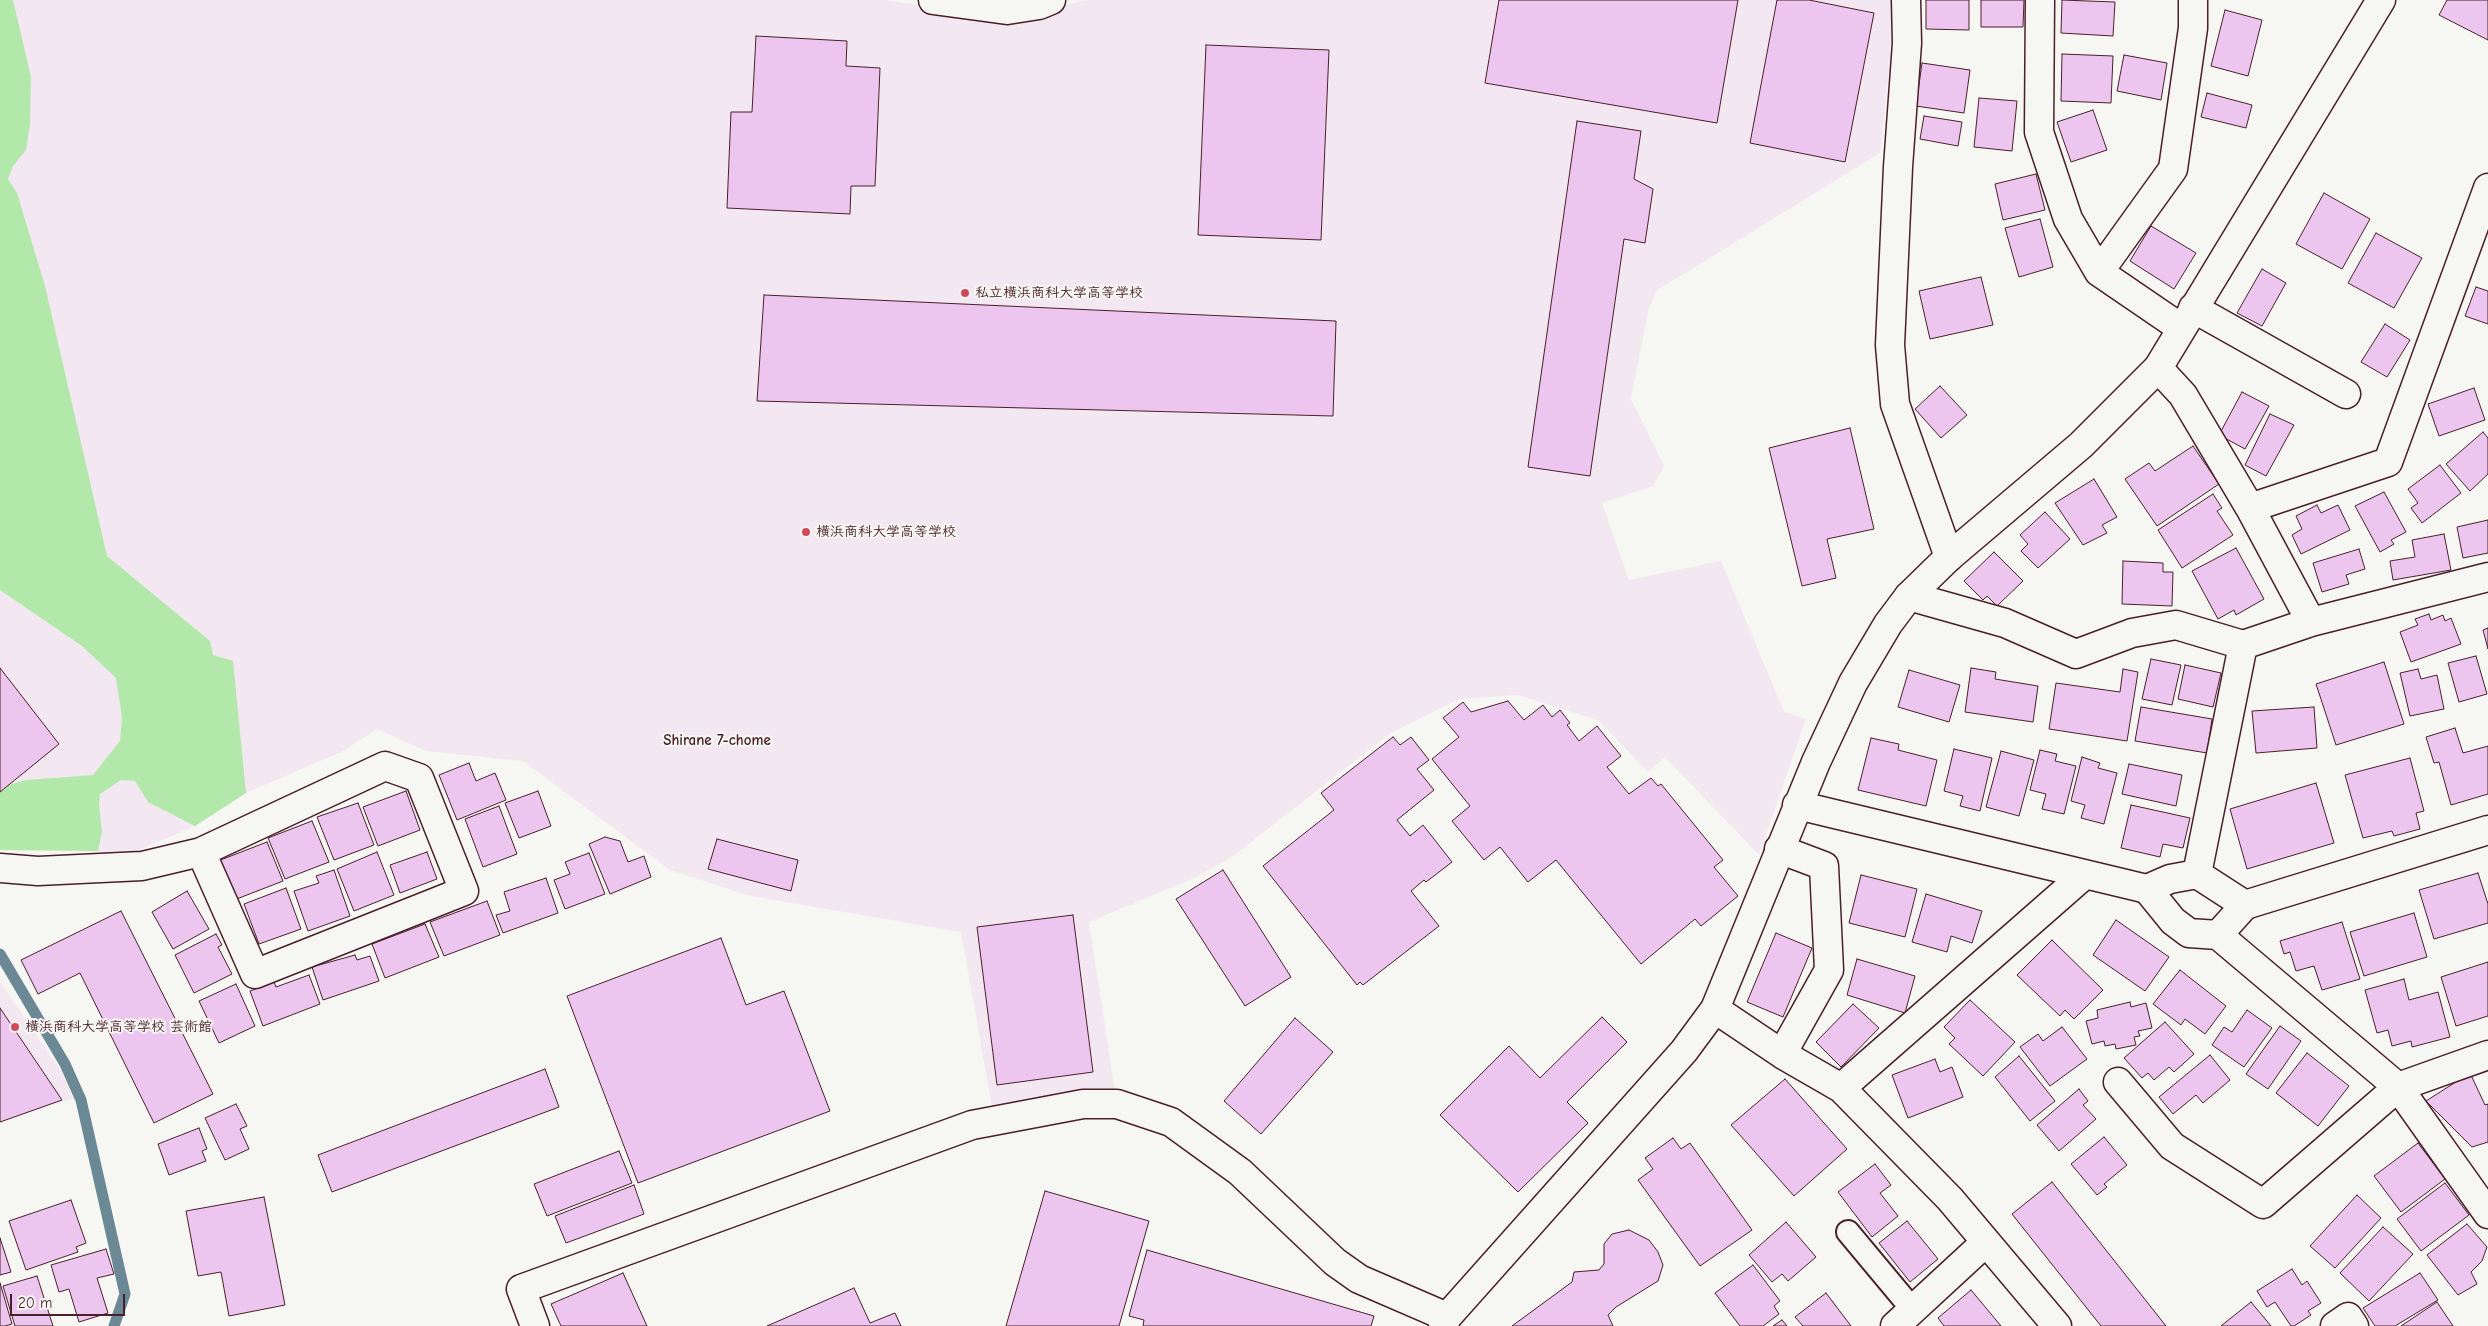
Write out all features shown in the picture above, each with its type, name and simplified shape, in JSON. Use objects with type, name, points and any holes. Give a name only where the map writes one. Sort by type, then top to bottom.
[{"type":"street","points":[[933,0],[1007,5],[1039,5],[1051,0]]},
{"type":"street","points":[[1906,0],[1907,43],[1898,167],[1890,345],[1893,384],[1895,404],[1950,557]]},
{"type":"street","points":[[2040,0],[2039,132],[2068,219],[2099,272],[2187,318],[2346,394]]},
{"type":"street","points":[[2099,272],[2173,169],[2193,28],[2194,0]]},
{"type":"street","points":[[535,1326],[521,1289],[972,1125],[1083,1104],[1117,1104],[1171,1122],[1240,1172],[1336,1262],[1358,1279],[1445,1321],[1684,1051],[1715,1009],[1797,805],[1853,683],[1888,624],[1910,596],[1950,557],[2081,445],[2158,368],[2381,0]]},
{"type":"street","points":[[2250,508],[2388,462],[2488,188]]},
{"type":"street","points":[[2158,368],[2183,395],[2250,508],[2312,622]]},
{"type":"street","points":[[1910,596],[2005,624],[2076,654],[2132,632],[2176,625],[2243,645],[2312,622],[2488,577]]},
{"type":"street","points":[[2197,874],[2243,645]]},
{"type":"street","points":[[0,868],[38,871],[142,866],[201,852],[385,766],[418,778],[464,891],[256,974],[201,852]]},
{"type":"street","points":[[1797,805],[2147,889],[2170,878],[2197,874],[2245,905]]},
{"type":"street","points":[[2218,935],[2245,905],[2488,830]]},
{"type":"street","points":[[1780,849],[1824,866],[1829,970],[1782,1054]]},
{"type":"street","points":[[1841,1088],[2084,875]]},
{"type":"street","points":[[2147,889],[2173,921],[2189,933],[2218,935],[2398,1087],[2488,1214]]},
{"type":"street","points":[[1715,1009],[1782,1054],[1841,1088],[1950,1199],[2057,1326]]},
{"type":"street","points":[[2118,1082],[2172,1146],[2263,1204],[2398,1087],[2488,1055]]},
{"type":"street","points":[[1904,1318],[1986,1242]]},
{"type":"street","points":[[2335,1326],[2348,1317],[2354,1326]]},
{"type":"lane","points":[[1848,1232],[1904,1318]]},
{"type":"shaded area","name":"横浜商科大学高等学校","points":[[0,0],[885,0],[1012,20],[1085,0],[1891,0],[1892,44],[1880,153],[1656,291],[1648,312],[1631,399],[1664,466],[1653,486],[1602,503],[1629,580],[1721,561],[1784,712],[1806,719],[1759,855],[1665,757],[1648,772],[1598,720],[1518,695],[1459,699],[1389,734],[1232,857],[1194,878],[1089,922],[1115,1091],[992,1107],[961,932],[751,896],[670,870],[523,761],[426,751],[377,729],[343,751],[246,793],[195,826],[134,852],[0,850]]},
{"type":"shaded area","name":"横浜商科大学高等学校 芸術館","points":[[0,982],[61,1071],[73,1098],[0,1123]]},
{"type":"green space","points":[[0,0],[13,0],[31,77],[30,124],[26,150],[13,166],[8,179],[17,193],[45,286],[107,556],[210,641],[213,655],[233,661],[246,793],[195,826],[148,802],[135,781],[121,780],[100,794],[99,805],[102,832],[98,851],[0,850],[0,787],[26,780],[93,775],[120,741],[122,717],[116,678],[82,646],[0,590]]},
{"type":"building","points":[[1499,0],[1738,0],[1717,123],[1485,83]]},
{"type":"building","points":[[1777,0],[1809,0],[1874,13],[1845,162],[1750,143]]},
{"type":"building","points":[[1926,0],[1969,0],[1969,30],[1926,29]]},
{"type":"building","points":[[1981,0],[2024,0],[2023,27],[1981,27]]},
{"type":"building","points":[[2062,0],[2115,2],[2113,36],[2061,33]]},
{"type":"building","points":[[2447,0],[2488,0],[2488,40],[2439,15]]},
{"type":"building","points":[[2225,10],[2262,20],[2248,76],[2211,66]]},
{"type":"building","points":[[756,36],[847,41],[846,66],[880,68],[875,186],[851,186],[850,214],[727,208],[731,112],[752,112]]},
{"type":"building","points":[[1206,45],[1329,50],[1321,240],[1198,235]]},
{"type":"building","points":[[2062,54],[2113,56],[2111,103],[2061,101]]},
{"type":"building","points":[[2124,55],[2167,63],[2161,100],[2117,91]]},
{"type":"building","points":[[1922,63],[1970,70],[1964,113],[1916,106]]},
{"type":"building","points":[[2207,93],[2252,105],[2246,128],[2201,117]]},
{"type":"building","points":[[1979,98],[2017,101],[2012,151],[1974,147]]},
{"type":"building","points":[[2093,110],[2107,150],[2071,162],[2057,122]]},
{"type":"building","points":[[1924,116],[1962,122],[1958,146],[1920,139]]},
{"type":"building","points":[[1577,121],[1641,131],[1634,179],[1653,189],[1645,243],[1624,239],[1590,476],[1528,467]]},
{"type":"building","points":[[2036,174],[2045,210],[2003,220],[1995,184]]},
{"type":"building","points":[[2324,193],[2370,219],[2342,269],[2296,244]]},
{"type":"building","points":[[2040,219],[2053,267],[2019,277],[2005,228]]},
{"type":"building","points":[[2151,226],[2196,253],[2174,289],[2130,261]]},
{"type":"building","points":[[2376,233],[2422,258],[2394,308],[2348,283]]},
{"type":"building","points":[[2262,269],[2286,283],[2262,326],[2237,313]]},
{"type":"building","points":[[1981,277],[1993,325],[1930,339],[1919,291]]},
{"type":"building","points":[[2476,287],[2488,291],[2488,324],[2465,316]]},
{"type":"building","points":[[764,295],[1336,321],[1333,416],[757,401]]},
{"type":"building","points":[[2385,324],[2410,340],[2387,377],[2361,362]]},
{"type":"building","points":[[1940,386],[1967,415],[1941,438],[1915,409]]},
{"type":"building","points":[[2474,388],[2485,420],[2439,436],[2428,404]]},
{"type":"building","points":[[2242,392],[2269,406],[2245,449],[2219,435]]},
{"type":"building","points":[[2270,414],[2294,425],[2266,476],[2245,465]]},
{"type":"building","points":[[1850,428],[1874,529],[1827,539],[1836,578],[1802,586],[1769,448]]},
{"type":"building","points":[[2483,432],[2488,438],[2488,474],[2470,491],[2446,464]]},
{"type":"building","points":[[2193,446],[2219,484],[2157,526],[2125,479],[2149,463],[2155,471]]},
{"type":"building","points":[[2440,465],[2461,493],[2422,523],[2411,508],[2418,503],[2408,489]]},
{"type":"building","points":[[2094,479],[2117,517],[2102,525],[2107,533],[2083,545],[2055,503]]},
{"type":"building","points":[[2384,492],[2406,532],[2391,540],[2394,544],[2380,552],[2355,506]]},
{"type":"building","points":[[2213,494],[2222,508],[2217,511],[2233,535],[2182,568],[2158,530]]},
{"type":"building","points":[[2317,505],[2321,513],[2338,505],[2350,530],[2301,554],[2292,535],[2302,529],[2296,516]]},
{"type":"building","points":[[2045,512],[2070,539],[2038,568],[2021,551],[2028,544],[2020,535]]},
{"type":"building","points":[[2488,520],[2488,553],[2463,558],[2457,527]]},
{"type":"building","points":[[2444,534],[2451,570],[2393,580],[2390,561],[2415,557],[2412,540]]},
{"type":"building","points":[[2236,548],[2264,599],[2236,615],[2234,610],[2218,619],[2192,571]]},
{"type":"building","points":[[2359,549],[2365,569],[2346,575],[2349,584],[2322,592],[2313,563]]},
{"type":"building","points":[[1994,552],[2023,581],[1997,606],[1987,596],[1983,600],[1964,581]]},
{"type":"building","points":[[2123,561],[2163,563],[2163,572],[2173,572],[2172,606],[2122,604]]},
{"type":"building","points":[[2429,614],[2431,620],[2443,615],[2445,621],[2451,618],[2461,644],[2411,662],[2400,632],[2418,625],[2415,619]]},
{"type":"building","points":[[2488,628],[2488,649],[2483,630]]},
{"type":"building","points":[[2476,656],[2487,694],[2459,702],[2448,663]]},
{"type":"building","points":[[2151,659],[2181,665],[2172,705],[2142,699]]},
{"type":"building","points":[[2384,662],[2404,724],[2336,745],[2316,684]]},
{"type":"building","points":[[2185,665],[2221,673],[2213,707],[2178,699]]},
{"type":"building","points":[[0,668],[59,744],[0,792]]},
{"type":"building","points":[[1971,668],[1996,672],[1995,679],[2038,686],[2033,722],[1965,712]]},
{"type":"building","points":[[2123,669],[2138,672],[2127,741],[2049,729],[2056,683],[2120,692]]},
{"type":"building","points":[[2418,669],[2421,679],[2437,675],[2444,709],[2410,716],[2400,673]]},
{"type":"building","points":[[1909,670],[1960,685],[1949,722],[1898,707]]},
{"type":"building","points":[[1508,701],[1524,720],[1543,705],[1552,717],[1560,710],[1570,723],[1567,725],[1579,741],[1597,726],[1621,756],[1607,767],[1629,794],[1651,778],[1658,786],[1661,784],[1723,860],[1714,867],[1738,896],[1701,926],[1695,919],[1641,964],[1556,860],[1528,882],[1500,847],[1484,860],[1452,821],[1470,806],[1432,759],[1459,737],[1443,718],[1463,702],[1471,712]]},
{"type":"building","points":[[2141,707],[2212,719],[2207,753],[2135,741]]},
{"type":"building","points":[[2314,707],[2317,748],[2256,753],[2252,711]]},
{"type":"building","points":[[2455,728],[2463,753],[2488,746],[2488,794],[2451,805],[2439,762],[2434,763],[2426,737]]},
{"type":"building","points":[[1393,737],[1400,745],[1411,737],[1429,760],[1417,769],[1434,790],[1397,820],[1410,836],[1423,825],[1452,862],[1411,891],[1439,926],[1363,985],[1360,982],[1357,985],[1263,866],[1334,810],[1321,793]]},
{"type":"building","points":[[1871,738],[1899,744],[1898,750],[1937,760],[1926,806],[1858,790]]},
{"type":"building","points":[[1954,749],[1992,758],[1980,811],[1960,806],[1963,796],[1944,791]]},
{"type":"building","points":[[2040,750],[2057,754],[2055,761],[2076,766],[2064,814],[2042,809],[2046,794],[2030,790]]},
{"type":"building","points":[[2001,751],[2034,760],[2019,816],[1986,807]]},
{"type":"building","points":[[2082,757],[2100,763],[2098,768],[2117,773],[2104,824],[2081,818],[2085,805],[2071,801]]},
{"type":"building","points":[[2410,758],[2424,811],[2416,813],[2420,829],[2394,836],[2392,831],[2363,838],[2345,775]]},
{"type":"building","points":[[469,763],[476,781],[495,773],[506,800],[457,820],[439,775]]},
{"type":"building","points":[[2129,764],[2182,775],[2176,806],[2122,794]]},
{"type":"building","points":[[2316,783],[2334,843],[2247,869],[2230,809]]},
{"type":"building","points":[[406,791],[420,830],[378,846],[363,807]]},
{"type":"building","points":[[538,791],[551,826],[519,838],[505,803]]},
{"type":"building","points":[[358,803],[374,845],[334,860],[317,817]]},
{"type":"building","points":[[2131,805],[2190,818],[2183,848],[2163,844],[2160,857],[2121,848]]},
{"type":"building","points":[[499,806],[517,854],[483,867],[465,819]]},
{"type":"building","points":[[312,821],[329,862],[285,879],[268,838]]},
{"type":"building","points":[[605,837],[620,841],[628,862],[644,856],[651,877],[610,894],[589,844]]},
{"type":"building","points":[[717,839],[798,860],[791,891],[708,869]]},
{"type":"building","points":[[267,842],[283,881],[234,900],[218,861]]},
{"type":"building","points":[[377,852],[394,895],[354,911],[337,869]]},
{"type":"building","points":[[427,852],[437,879],[400,893],[390,865]]},
{"type":"building","points":[[589,853],[605,894],[565,909],[554,880],[570,874],[565,862]]},
{"type":"building","points":[[334,870],[350,916],[308,931],[294,891],[319,883],[316,876]]},
{"type":"building","points":[[1223,870],[1291,977],[1245,1006],[1176,899]]},
{"type":"building","points":[[2478,873],[2488,904],[2488,923],[2434,939],[2419,890]]},
{"type":"building","points":[[1861,875],[1917,889],[1905,937],[1849,923]]},
{"type":"building","points":[[546,878],[558,913],[503,933],[496,915],[510,911],[504,892]]},
{"type":"building","points":[[286,888],[301,929],[259,944],[244,904]]},
{"type":"building","points":[[187,891],[209,929],[173,949],[152,912]]},
{"type":"building","points":[[1926,894],[1982,911],[1972,943],[1951,936],[1947,952],[1912,942]]},
{"type":"building","points":[[487,901],[500,935],[444,956],[430,922]]},
{"type":"building","points":[[121,911],[213,1094],[154,1123],[80,973],[38,994],[21,960]]},
{"type":"building","points":[[2414,913],[2427,957],[2364,976],[2350,932]]},
{"type":"building","points":[[1073,915],[1093,1072],[997,1085],[977,927]]},
{"type":"building","points":[[2116,920],[2169,957],[2145,991],[2093,955]]},
{"type":"building","points":[[2342,922],[2360,979],[2322,990],[2314,966],[2296,971],[2290,952],[2284,954],[2280,941]]},
{"type":"building","points":[[425,924],[439,957],[385,978],[372,944]]},
{"type":"building","points":[[1776,933],[1812,948],[1783,1017],[1747,1002]]},
{"type":"building","points":[[216,934],[222,945],[218,947],[232,974],[194,993],[175,955]]},
{"type":"building","points":[[721,938],[746,1005],[784,991],[830,1111],[638,1183],[567,996]]},
{"type":"building","points":[[2052,940],[2103,990],[2074,1019],[2065,1010],[2060,1016],[2017,975]]},
{"type":"building","points":[[355,955],[357,960],[370,956],[379,981],[323,1000],[312,967]]},
{"type":"building","points":[[1857,959],[1915,976],[1905,1013],[1847,995]]},
{"type":"building","points":[[2488,962],[2488,1016],[2456,1026],[2441,977]]},
{"type":"building","points":[[2180,970],[2226,1006],[2205,1034],[2185,1019],[2181,1025],[2153,1004]]},
{"type":"building","points":[[309,975],[320,1004],[263,1026],[250,991],[274,982],[276,987]]},
{"type":"building","points":[[2404,979],[2409,1000],[2438,992],[2450,1037],[2412,1047],[2411,1041],[2392,1046],[2388,1030],[2377,1033],[2365,990]]},
{"type":"building","points":[[236,984],[255,1026],[219,1043],[199,1001]]},
{"type":"building","points":[[1970,1000],[2015,1042],[1983,1076],[1949,1044],[1955,1038],[1944,1027]]},
{"type":"building","points":[[2130,1002],[2131,1007],[2146,1003],[2152,1028],[2138,1031],[2140,1036],[2134,1037],[2136,1045],[2116,1049],[2115,1044],[2105,1046],[2104,1041],[2092,1044],[2086,1021],[2098,1018],[2097,1010]]},
{"type":"building","points":[[1853,1004],[1879,1028],[1841,1067],[1816,1042]]},
{"type":"building","name":"横浜商科大学高等学校 芸術館","points":[[0,1008],[62,1100],[0,1122]]},
{"type":"building","points":[[2247,1010],[2272,1028],[2244,1067],[2212,1045],[2224,1027],[2232,1032]]},
{"type":"building","points":[[1602,1017],[1627,1042],[1567,1102],[1588,1123],[1518,1192],[1440,1115],[1509,1046],[1540,1078]]},
{"type":"building","points":[[1295,1018],[1333,1052],[1261,1134],[1224,1101]]},
{"type":"building","points":[[2165,1022],[2194,1054],[2174,1072],[2169,1067],[2154,1080],[2148,1073],[2142,1078],[2124,1058]]},
{"type":"building","points":[[2280,1026],[2301,1041],[2268,1089],[2246,1074]]},
{"type":"building","points":[[2062,1027],[2087,1059],[2050,1086],[2020,1047],[2038,1034],[2043,1041]]},
{"type":"building","points":[[2307,1053],[2349,1086],[2318,1126],[2276,1093]]},
{"type":"building","points":[[2210,1055],[2230,1080],[2203,1103],[2196,1095],[2173,1114],[2159,1097]]},
{"type":"building","points":[[2019,1056],[2055,1101],[2030,1121],[1995,1077]]},
{"type":"building","points":[[1935,1059],[1940,1072],[1952,1067],[1963,1097],[1908,1118],[1892,1075]]},
{"type":"building","points":[[545,1069],[559,1107],[332,1192],[318,1155]]},
{"type":"building","points":[[2470,1073],[2485,1105],[2488,1104],[2488,1142],[2472,1147],[2426,1101]]},
{"type":"building","points":[[1785,1079],[1847,1149],[1794,1196],[1731,1125]]},
{"type":"building","points":[[2079,1089],[2088,1101],[2083,1105],[2096,1119],[2059,1151],[2037,1125]]},
{"type":"building","points":[[236,1104],[247,1126],[240,1129],[249,1149],[225,1160],[205,1118]]},
{"type":"building","points":[[199,1128],[207,1149],[202,1151],[206,1161],[169,1175],[158,1144]]},
{"type":"building","points":[[2104,1137],[2127,1165],[2104,1184],[2107,1187],[2097,1195],[2071,1164]]},
{"type":"building","points":[[1673,1138],[1681,1149],[1690,1143],[1752,1230],[1700,1266],[1638,1180],[1653,1169],[1645,1158]]},
{"type":"building","points":[[2418,1143],[2445,1179],[2401,1212],[2374,1176]]},
{"type":"building","points":[[619,1151],[632,1183],[547,1216],[534,1184]]},
{"type":"building","points":[[1875,1164],[1891,1185],[1880,1193],[1898,1216],[1872,1237],[1838,1192]]},
{"type":"building","points":[[2052,1182],[2166,1326],[2101,1326],[2012,1214]]},
{"type":"building","points":[[2445,1183],[2469,1215],[2421,1251],[2397,1219]]},
{"type":"building","points":[[634,1185],[644,1214],[566,1243],[555,1216]]},
{"type":"building","points":[[1045,1191],[1149,1221],[1119,1326],[1006,1326]]},
{"type":"building","points":[[2357,1195],[2381,1218],[2335,1268],[2310,1246]]},
{"type":"building","points":[[264,1197],[285,1305],[229,1316],[221,1272],[198,1276],[186,1211]]},
{"type":"building","points":[[71,1200],[86,1243],[76,1247],[78,1252],[26,1270],[9,1221]]},
{"type":"building","points":[[1907,1221],[1938,1259],[1910,1282],[1879,1243]]},
{"type":"building","points":[[1786,1222],[1816,1257],[1788,1281],[1782,1274],[1772,1282],[1749,1255]]},
{"type":"building","points":[[2467,1224],[2487,1247],[2482,1261],[2471,1272],[2477,1284],[2458,1295],[2427,1255]]},
{"type":"building","points":[[2383,1227],[2413,1254],[2369,1301],[2340,1273]]},
{"type":"building","points":[[1629,1230],[1649,1240],[1658,1252],[1663,1265],[1658,1281],[1616,1307],[1608,1315],[1613,1326],[1512,1326],[1572,1282],[1574,1272],[1599,1270],[1604,1264],[1604,1244],[1612,1234]]},
{"type":"building","points":[[0,1238],[11,1272],[0,1275]]},
{"type":"building","points":[[106,1249],[114,1274],[97,1278],[108,1313],[79,1322],[69,1289],[59,1292],[51,1265]]},
{"type":"building","points":[[1147,1250],[1374,1316],[1371,1326],[1143,1326],[1144,1320],[1129,1316]]},
{"type":"building","points":[[1753,1265],[1780,1301],[1774,1306],[1779,1314],[1763,1326],[1740,1326],[1715,1293]]},
{"type":"building","points":[[2292,1269],[2302,1285],[2307,1281],[2321,1303],[2308,1311],[2311,1315],[2294,1326],[2291,1326],[2275,1302],[2267,1307],[2257,1291]]},
{"type":"building","points":[[623,1273],[647,1326],[561,1326],[551,1304]]},
{"type":"building","points":[[2420,1273],[2438,1300],[2395,1326],[2375,1326],[2363,1308]]},
{"type":"building","points":[[37,1276],[53,1326],[15,1326],[3,1286]]},
{"type":"building","points":[[0,1283],[12,1324],[5,1326],[0,1326]]},
{"type":"building","points":[[854,1288],[870,1323],[895,1313],[901,1326],[767,1326]]},
{"type":"building","points":[[1971,1290],[2001,1326],[1944,1326],[1938,1318]]},
{"type":"building","points":[[1826,1293],[1851,1326],[1803,1326],[1795,1317]]},
{"type":"building","points":[[2251,1302],[2271,1326],[2221,1326]]},
{"type":"building","points":[[2437,1302],[2453,1326],[2401,1326]]},
{"type":"building","points":[[1782,1320],[1787,1326],[1773,1326]]},
{"type":"waterway","points":[[0,954],[65,1064],[81,1100],[125,1294],[114,1326]]},
{"type":"place","name":"私立横浜商科大学高等学校","points":[[965,293]]},
{"type":"place","name":"横浜商科大学高等学校","points":[[806,532]]},
{"type":"place","name":"横浜商科大学高等学校 芸術館","points":[[15,1027]]},
{"type":"district","name":"Shirane 7-chome","points":[[717,741]]}]
